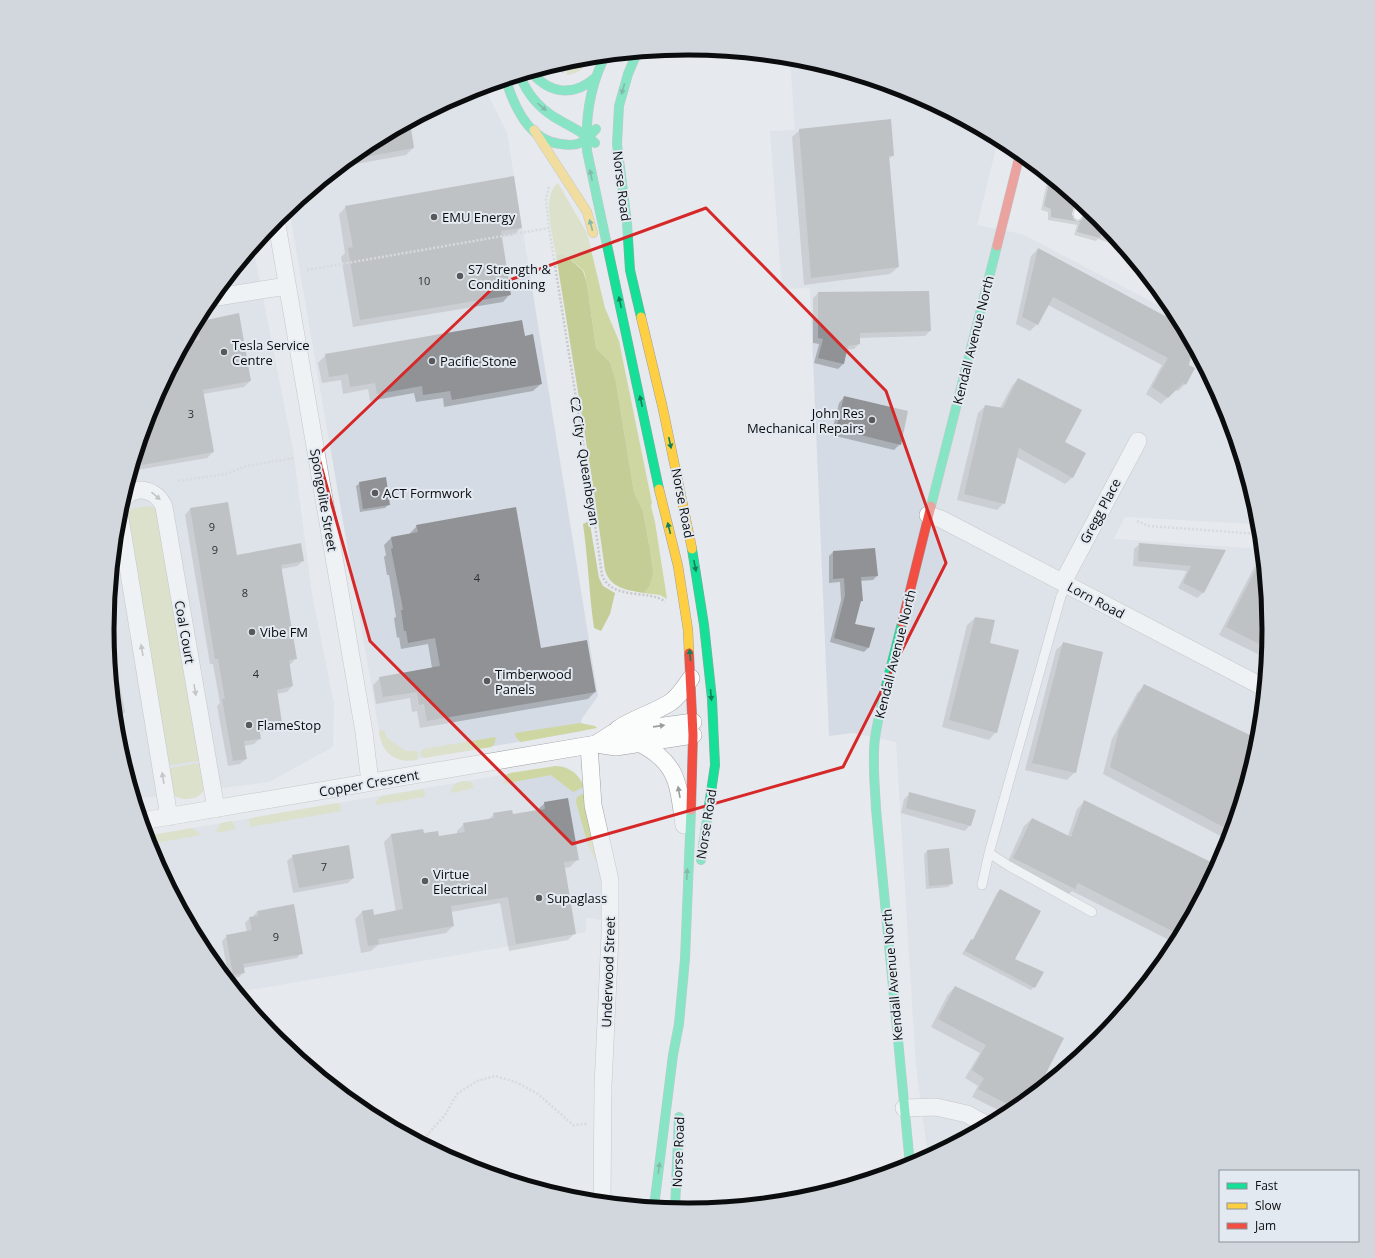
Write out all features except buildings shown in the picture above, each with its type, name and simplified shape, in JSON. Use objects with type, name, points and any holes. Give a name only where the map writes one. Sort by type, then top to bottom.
[{"type":"main road","name":"Norse Road","points":[[635,58],[621,96],[617,131],[618,158],[627,223],[630,270],[663,409],[695,567],[704,625],[703,727],[692,804],[694,864]]},
{"type":"main road","name":"Norse Road","points":[[602,62],[595,78],[590,97],[587,137],[593,182],[628,340],[659,491],[678,566],[688,630],[692,678],[703,727],[715,765],[694,864],[679,1024],[672,1063],[655,1202]]},
{"type":"main road","points":[[534,76],[540,83],[556,90],[582,88],[595,78]]},
{"type":"main road","points":[[522,80],[524,86],[540,107],[587,137],[600,150]]},
{"type":"main road","points":[[507,84],[514,104],[522,117],[534,130],[548,141],[559,145],[575,145],[587,137],[602,123]]},
{"type":"main road","points":[[534,130],[587,212],[595,242]]},
{"type":"main road","name":"Kendall Avenue North","points":[[909,1158],[876,809],[874,771],[875,739],[882,703],[928,515],[1018,161]]},
{"type":"main road","points":[[615,205],[630,270]]},
{"type":"main road","points":[[612,312],[628,340]]},
{"type":"main road","name":"Norse Road","points":[[685,959],[697,885]]},
{"type":"main road","name":"Norse Road","points":[[679,1024],[680,1071]]},
{"type":"main road","name":"Norse Road","points":[[675,1203],[679,1108]]},
{"type":"street","name":"Spongolite Street","points":[[277,228],[363,724],[370,782]]},
{"type":"street","points":[[220,297],[287,286]]},
{"type":"street","name":"Gregg Place","points":[[1065,583],[1138,441]]},
{"type":"street","name":"Coal Court","points":[[130,493],[147,491],[159,498],[164,508],[216,809]]},
{"type":"street","name":"Lorn Road","points":[[928,515],[941,519],[1259,685]]},
{"type":"street","points":[[122,532],[169,817]]},
{"type":"street","points":[[613,733],[632,720],[670,702],[680,694],[692,678]]},
{"type":"street","name":"Copper Crescent","points":[[593,744],[613,733],[703,727]]},
{"type":"street","name":"Copper Crescent","points":[[147,821],[593,744],[616,747],[639,743],[703,727]]},
{"type":"street","points":[[639,743],[653,750],[662,758],[676,781],[694,864]]},
{"type":"street","name":"Underwood Street","points":[[593,744],[593,805],[610,880],[610,935],[608,953],[602,1124],[602,1196]]},
{"type":"street","points":[[904,1108],[936,1107],[967,1114],[981,1122]]},
{"type":"lane","points":[[1078,215],[1079,210]]},
{"type":"lane","points":[[982,885],[989,853],[1065,583]]},
{"type":"lane","points":[[989,853],[1009,866],[1092,912]]},
{"type":"path","points":[[564,69],[564,75]]},
{"type":"path","name":"C2 City - Queanbeyan","points":[[552,184],[548,189],[546,199],[549,228],[586,461],[602,575],[606,583],[612,586],[630,594],[659,598],[668,606]]},
{"type":"path","points":[[307,270],[549,228]]},
{"type":"path","points":[[178,482],[226,474],[246,466],[294,458]]},
{"type":"path","points":[[1137,521],[1149,526],[1253,534]]},
{"type":"path","points":[[424,1139],[445,1115],[457,1094],[477,1081],[495,1076],[516,1082],[538,1094],[573,1125],[602,1124]]},
{"type":"highlighted area","points":[[706,208],[886,391],[946,563],[843,767],[572,844],[370,641],[318,455],[496,285]]},
{"type":"shaded area","points":[[790,65],[872,85],[941,114],[997,146],[977,225],[1022,234],[1164,308],[1185,342],[1218,409],[1242,480],[1251,524],[1125,517],[1114,539],[1256,549],[1257,554],[1262,629],[1257,704],[1250,741],[1242,778],[1218,849],[1185,916],[1165,948],[1143,978],[1119,1007],[1066,1061],[1006,1106],[974,1126],[927,1150],[916,1066],[896,742],[853,733],[829,736],[810,288],[782,289],[770,131],[795,130]]},
{"type":"shaded area","points":[[486,92],[507,133],[598,696],[581,720],[583,731],[405,761],[396,758],[387,752],[380,736],[290,215],[309,197],[369,152],[434,114]]},
{"type":"shaded area","points":[[254,253],[293,450],[312,594],[334,704],[333,747],[269,782],[139,798],[133,778],[118,704],[115,667],[115,591],[118,554],[133,480],[144,444],[157,409],[190,342],[210,310]]},
{"type":"shaded area","points":[[556,766],[565,767],[575,773],[584,787],[600,871],[603,895],[603,920],[586,918],[586,932],[243,991],[210,948],[190,916],[173,883],[152,835]]},
{"type":"green space","points":[[585,65],[580,70],[567,75],[566,68]]},
{"type":"green space","points":[[558,183],[587,233],[605,308],[619,341],[652,503],[651,506],[655,522],[667,599],[660,595],[644,593],[649,587],[649,544],[643,511],[634,494],[616,382],[610,362],[596,348],[584,271],[564,254],[556,255],[549,206],[553,189]]},
{"type":"green space","points":[[564,254],[583,271],[587,284],[596,348],[610,362],[616,382],[634,493],[643,511],[653,574],[649,587],[644,593],[620,587],[611,581],[605,570],[593,485],[556,255]]},
{"type":"green space","points":[[147,506],[153,507],[157,511],[200,759],[198,761],[167,765],[126,515],[131,509]]},
{"type":"green space","points":[[587,522],[590,524],[599,578],[603,586],[615,593],[610,614],[601,631],[594,628],[592,615],[583,524]]},
{"type":"green space","points":[[580,723],[595,726],[597,728],[521,742],[515,734],[515,733]]},
{"type":"green space","points":[[384,730],[387,738],[406,751],[415,751],[418,753],[417,760],[403,760],[391,755],[383,746],[379,732]]},
{"type":"green space","points":[[496,737],[494,745],[491,747],[424,758],[420,753],[423,749]]},
{"type":"green space","points":[[198,763],[202,765],[204,790],[198,796],[190,799],[176,797],[173,794],[168,770],[171,768]]},
{"type":"green space","points":[[556,766],[566,768],[577,775],[584,787],[573,792],[551,775],[503,784],[506,775],[510,773]]},
{"type":"green space","points":[[464,781],[471,782],[474,788],[451,793],[451,790],[455,785]]},
{"type":"green space","points":[[423,789],[425,794],[424,797],[375,805],[377,800],[382,796]]},
{"type":"green space","points":[[582,794],[585,795],[598,864],[588,845],[576,802],[577,797]]},
{"type":"green space","points":[[337,803],[340,804],[341,811],[250,827],[249,821],[251,818]]},
{"type":"green space","points":[[232,821],[236,829],[215,833],[221,823]]},
{"type":"green space","points":[[192,828],[201,835],[155,843],[153,835]]},
{"type":"traffic: fast","points":[[635,58],[628,74],[619,106],[617,144],[627,223],[630,270],[641,317]]},
{"type":"traffic: fast","points":[[602,62],[592,90],[587,126],[587,151],[659,489]]},
{"type":"traffic: fast","points":[[535,76],[546,85],[554,89],[562,90],[578,88],[595,78]]},
{"type":"traffic: fast","points":[[522,80],[531,96],[542,108],[554,117],[583,133],[595,143]]},
{"type":"traffic: fast","points":[[507,84],[514,101],[525,121],[540,137],[550,141],[573,145],[582,142],[596,129]]},
{"type":"traffic: fast","points":[[931,506],[997,246]]},
{"type":"traffic: fast","points":[[692,549],[704,625],[712,699],[715,765],[701,860]]},
{"type":"traffic: fast","points":[[902,623],[884,694],[875,738],[874,765],[876,809],[909,1158]]},
{"type":"traffic: fast","points":[[655,1202],[673,1055],[679,1024],[685,959],[691,810]]},
{"type":"traffic: fast","points":[[675,1203],[679,1117]]},
{"type":"traffic: slow","points":[[534,130],[587,212],[593,233]]},
{"type":"traffic: slow","points":[[641,317],[663,409],[692,549]]},
{"type":"traffic: slow","points":[[659,489],[678,566],[688,630],[689,653]]},
{"type":"traffic: jam","points":[[997,246],[1018,161]]},
{"type":"traffic: jam","points":[[902,623],[931,506]]},
{"type":"traffic: jam","points":[[689,653],[693,735],[691,810]]},
{"type":"place","name":"EMU Energy","points":[[434,217]]},
{"type":"place","name":"S7 Strength & Conditioning","points":[[460,276]]},
{"type":"place","name":"Tesla Service Centre","points":[[224,352]]},
{"type":"place","name":"Pacific Stone","points":[[432,361]]},
{"type":"place","name":"John Res Mechanical Repairs","points":[[872,420]]},
{"type":"place","name":"ACT Formwork","points":[[375,493]]},
{"type":"place","name":"Vibe FM","points":[[252,632]]},
{"type":"place","name":"Timberwood Panels","points":[[487,681]]},
{"type":"place","name":"FlameStop","points":[[249,725]]},
{"type":"place","name":"Virtue Electrical","points":[[425,881]]},
{"type":"place","name":"Supaglass","points":[[539,898]]}]
